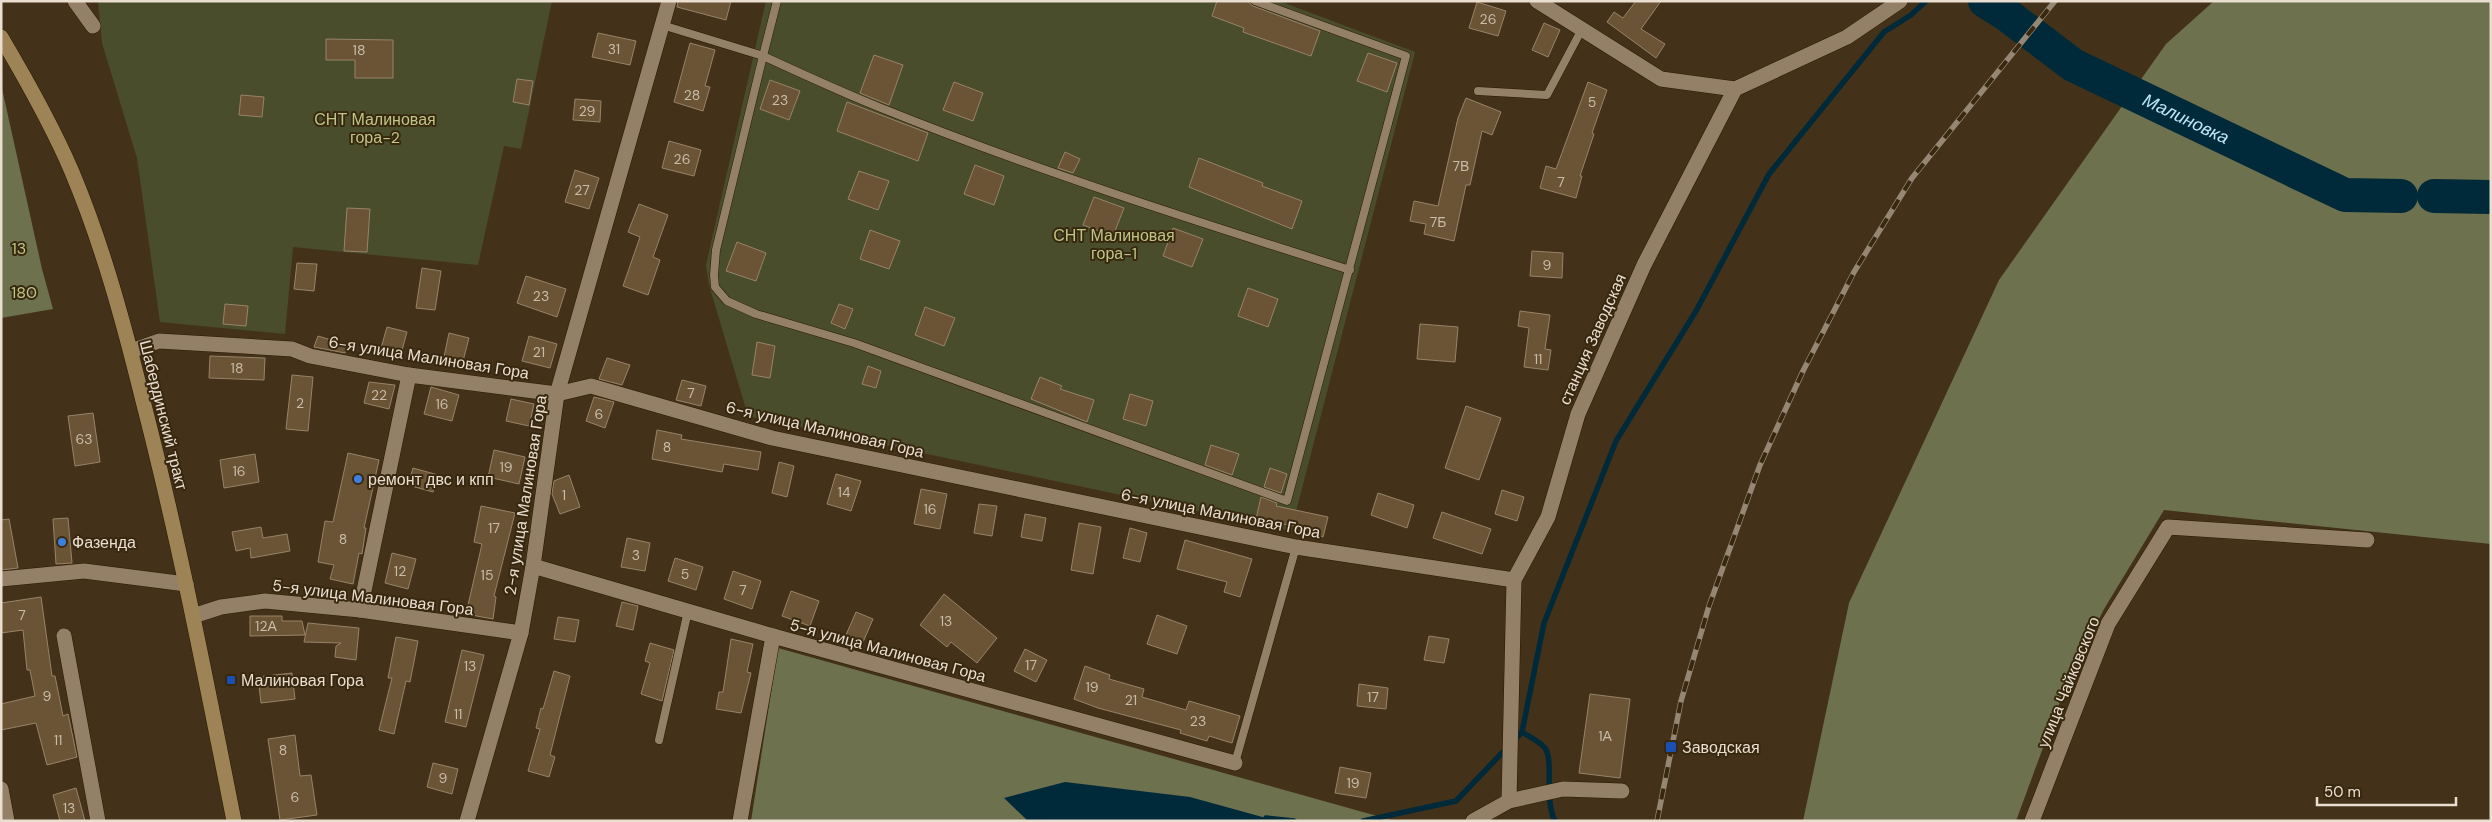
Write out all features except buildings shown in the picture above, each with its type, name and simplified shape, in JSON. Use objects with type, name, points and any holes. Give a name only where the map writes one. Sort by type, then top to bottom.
[{"type":"main road","name":"Шабердинский тракт","points":[[1,37],[39,102],[72,173],[101,252],[131,352],[161,471],[186,584],[234,821]]},
{"type":"street","points":[[74,1],[93,26]]},
{"type":"street","name":"2-я улица Малиновая Гора","points":[[467,821],[521,633],[533,566],[557,394],[669,1]]},
{"type":"street","points":[[1537,1],[1661,79],[1735,89],[1847,37],[1900,1]]},
{"type":"street","name":"станция Заводская","points":[[1509,801],[1514,580],[1548,516],[1578,414],[1640,274],[1735,89]]},
{"type":"street","name":"6-я улица Малиновая Гора","points":[[131,352],[159,341],[292,349],[310,356],[410,375],[557,394],[590,386],[772,438],[1296,548],[1514,580]]},
{"type":"street","points":[[360,610],[410,375]]},
{"type":"street","name":"улица Чайковского","points":[[2032,821],[2108,624],[2168,527],[2367,540]]},
{"type":"street","name":"5-я улица Малиновая Гора","points":[[533,566],[774,636],[1235,763]]},
{"type":"street","points":[[1,580],[84,571],[186,584]]},
{"type":"street","name":"5-я улица Малиновая Гора","points":[[192,616],[221,607],[265,601],[360,610],[521,633]]},
{"type":"street","points":[[64,636],[98,821]]},
{"type":"street","points":[[740,821],[774,636]]},
{"type":"street","points":[[1,789],[7,821]]},
{"type":"street","points":[[1473,821],[1509,801],[1563,789],[1622,791]]},
{"type":"lane","points":[[777,1],[716,250],[715,287],[727,301],[756,314],[854,343],[1287,501],[1406,56],[1255,1]]},
{"type":"lane","points":[[662,25],[763,56],[879,107],[1007,156],[1187,218],[1350,270]]},
{"type":"lane","points":[[1478,91],[1546,95],[1582,29]]},
{"type":"lane","points":[[1235,763],[1296,548]]},
{"type":"lane","points":[[659,740],[688,611]]},
{"type":"green space","name":"СНТ Малиновая гора-2","points":[[98,1],[552,1],[521,149],[504,146],[478,265],[293,247],[285,334],[160,322],[137,158],[102,43]]},
{"type":"green space","name":"СНТ Малиновая гора-1","points":[[766,1],[1279,1],[1415,52],[1291,531],[748,416],[709,285],[706,265]]},
{"type":"green space","points":[[2214,1],[2491,1],[2491,544],[2164,510],[2104,609],[2065,688],[2016,821],[1803,821],[1849,603],[1999,280],[2166,44]]},
{"type":"green space","name":"13","points":[[1,84],[42,269],[53,309],[1,318]]},
{"type":"green space","points":[[778,648],[1395,821],[751,821]]},
{"type":"water","points":[[1065,782],[1190,797],[1266,818],[1264,821],[1028,821],[1004,798]]},
{"type":"waterway","points":[[1363,821],[1456,801],[1522,732],[1544,623],[1616,441],[1696,311],[1769,174],[1884,32],[1911,15],[1926,1]]},
{"type":"waterway","name":"Малиновка","points":[[1985,1],[2007,15],[2073,65],[2345,195],[2401,196]]},
{"type":"waterway","name":"Малиновка","points":[[2434,196],[2491,197]]},
{"type":"waterway","points":[[1522,732],[1540,743],[1548,754],[1550,802],[1555,821]]},
{"type":"waterway","points":[[1266,818],[1294,821]]},
{"type":"railway","points":[[1657,821],[1681,701],[1709,606],[1760,465],[1803,371],[1854,272],[1912,178],[2055,1]]},
{"type":"place","name":"ремонт двс и кпп","points":[[358,479]]},
{"type":"place","name":"Фазенда","points":[[62,542]]},
{"type":"place","name":"Малиновая Гора","points":[[231,680]]},
{"type":"place","name":"Заводская","points":[[1671,747]]},
{"type":"park label","name":"180","points":[[24,292]]}]
